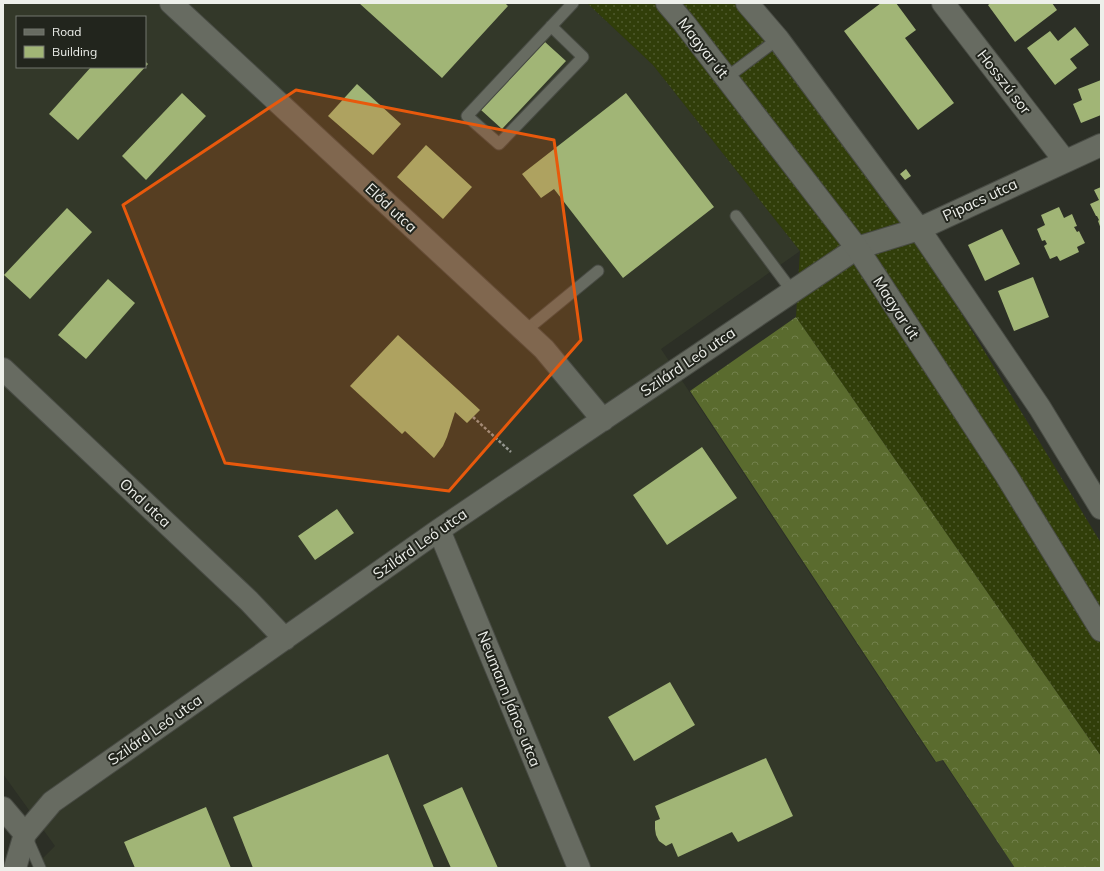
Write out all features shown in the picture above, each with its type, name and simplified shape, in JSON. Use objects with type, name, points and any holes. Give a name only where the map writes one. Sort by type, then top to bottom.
[{"type":"street","name":"Előd utca","points":[[171,3],[544,349],[603,420]]},
{"type":"street","name":"Magyar út","points":[[667,3],[857,248],[1006,475],[1101,630]]},
{"type":"street","points":[[747,3],[778,39],[919,229],[1040,408],[1101,508]]},
{"type":"street","name":"Hosszú sor","points":[[943,3],[1065,161]]},
{"type":"street","name":"Pipacs utca","points":[[857,248],[919,229],[1101,145]]},
{"type":"street","name":"Szilárd Leó utca","points":[[15,868],[25,834],[52,802],[439,530],[857,248]]},
{"type":"street","name":"Ond utca","points":[[3,369],[249,601],[285,639]]},
{"type":"street","name":"Neumann János utca","points":[[439,530],[579,868]]},
{"type":"street","points":[[3,808],[25,834]]},
{"type":"lane","points":[[551,26],[583,57],[499,144],[467,116],[551,26],[573,3]]},
{"type":"lane","points":[[726,78],[778,39]]},
{"type":"lane","points":[[736,216],[792,291]]},
{"type":"lane","points":[[525,331],[598,271]]},
{"type":"lane","points":[[25,834],[40,868]]},
{"type":"path","points":[[473,417],[511,452]]},
{"type":"highlighted area","points":[[296,90],[554,140],[581,340],[449,491],[225,463],[123,205]]},
{"type":"shaded area","points":[[3,3],[587,3],[653,65],[800,251],[661,349],[935,762],[942,760],[1015,868],[39,868],[42,859],[55,846],[3,774]]},
{"type":"green space","points":[[587,3],[738,3],[918,242],[1101,543],[1101,756],[796,317],[800,251],[653,65]]},
{"type":"green space","points":[[796,317],[1101,756],[1101,868],[1015,868],[943,760],[936,762],[690,391]]},
{"type":"building","points":[[359,3],[505,3],[508,6],[442,78]]},
{"type":"building","points":[[881,3],[896,3],[916,30],[905,38],[954,103],[918,130],[844,31]]},
{"type":"building","points":[[991,3],[1052,3],[1057,10],[1015,42],[988,5]]},
{"type":"building","points":[[1075,27],[1089,45],[1070,59],[1077,68],[1055,85],[1027,48],[1050,31],[1058,41]]},
{"type":"building","points":[[545,42],[566,61],[502,129],[481,110]]},
{"type":"building","points":[[90,68],[144,68],[78,140],[49,114]]},
{"type":"building","points":[[1101,80],[1101,115],[1081,123],[1073,104],[1082,100],[1078,89]]},
{"type":"building","points":[[357,84],[401,124],[373,155],[328,116]]},
{"type":"building","points":[[182,93],[206,116],[146,180],[122,156]]},
{"type":"building","points":[[626,93],[714,207],[623,278],[554,189],[541,198],[522,174]]},
{"type":"building","points":[[426,145],[472,187],[443,219],[397,177]]},
{"type":"building","points":[[906,169],[911,176],[905,180],[900,174]]},
{"type":"building","points":[[1101,187],[1101,229],[1099,220],[1090,204],[1099,200],[1094,190]]},
{"type":"building","points":[[1059,207],[1064,218],[1072,214],[1077,226],[1074,227],[1077,232],[1079,231],[1085,243],[1077,247],[1079,252],[1060,261],[1057,256],[1050,259],[1044,246],[1047,244],[1045,240],[1042,241],[1037,229],[1045,225],[1041,215]]},
{"type":"building","points":[[67,208],[92,232],[30,299],[4,275]]},
{"type":"building","points":[[1002,229],[1020,264],[985,281],[968,245]]},
{"type":"building","points":[[1033,277],[1049,317],[1014,331],[998,291]]},
{"type":"building","points":[[108,279],[135,303],[86,359],[58,335]]},
{"type":"building","points":[[398,335],[480,410],[467,423],[455,412],[443,446],[434,458],[405,431],[402,434],[350,386]]},
{"type":"building","points":[[702,447],[737,498],[667,545],[633,495]]},
{"type":"building","points":[[337,509],[354,533],[315,560],[298,536]]},
{"type":"building","points":[[670,682],[695,725],[634,761],[608,717]]},
{"type":"building","points":[[388,754],[434,868],[253,868],[233,817]]},
{"type":"building","points":[[766,758],[793,816],[738,842],[732,832],[678,857],[672,843],[666,846],[659,841],[656,835],[655,821],[660,819],[655,806]]},
{"type":"building","points":[[462,787],[498,868],[451,868],[423,805]]},
{"type":"building","points":[[206,807],[231,868],[135,868],[124,842]]}]
